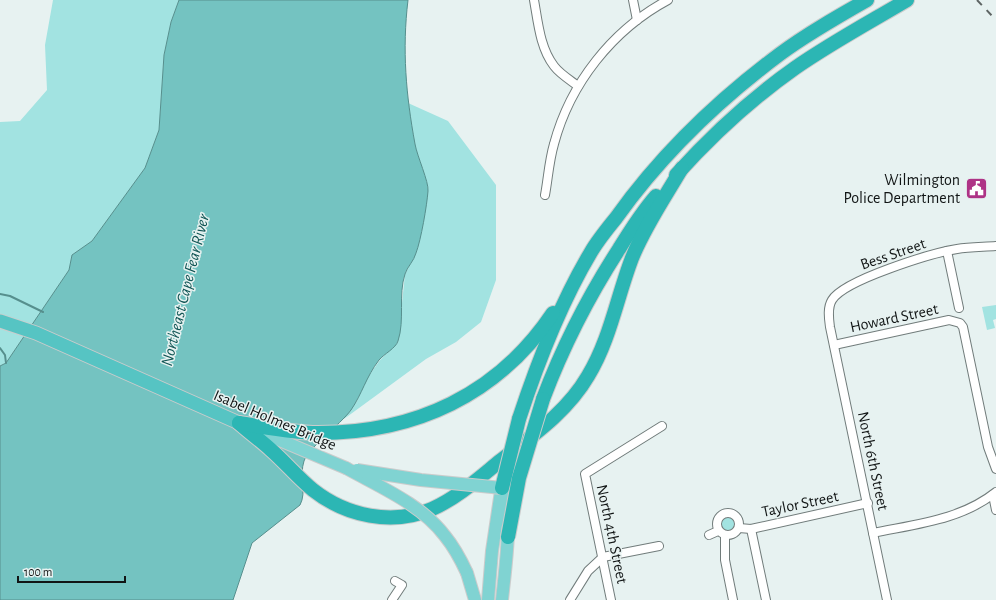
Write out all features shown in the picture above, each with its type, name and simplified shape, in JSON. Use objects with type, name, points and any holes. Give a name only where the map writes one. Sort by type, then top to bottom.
[{"type":"highway","points":[[502,488],[519,419],[534,374],[578,276],[592,251],[628,200],[676,145],[706,115],[744,81],[781,54],[867,0]]},
{"type":"highway","points":[[508,537],[519,478],[543,399],[564,346],[592,289],[653,200],[711,137],[763,92],[802,63],[907,0]]},
{"type":"highway","points":[[239,423],[269,448],[312,490],[342,508],[360,515],[381,518],[403,517],[433,508],[476,480],[543,427],[568,404],[589,376],[602,350],[632,259],[642,236],[682,168]]},
{"type":"highway","points":[[239,423],[313,432],[349,432],[380,428],[411,421],[442,408],[502,372],[515,360],[536,337],[578,276]]},
{"type":"highway","name":"Isabel Holmes Bridge","points":[[0,321],[36,333],[239,423]]},
{"type":"main road","name":"Isabel Holmes Bridge","points":[[239,423],[346,468],[421,480],[502,488]]},
{"type":"main road","points":[[346,468],[408,503],[430,518],[446,536],[467,573],[475,600]]},
{"type":"main road","points":[[502,488],[506,496],[508,537],[502,600]]},
{"type":"main road","points":[[488,600],[492,551],[502,488]]},
{"type":"street","points":[[534,0],[543,44],[549,59],[560,72],[578,86]]},
{"type":"street","points":[[633,0],[637,20]]},
{"type":"street","points":[[545,195],[557,135],[578,86],[600,56],[616,38],[637,20],[668,0]]},
{"type":"street","name":"Bess Street","points":[[830,327],[830,304],[837,294],[849,285],[884,270],[947,250],[996,246]]},
{"type":"street","points":[[947,250],[958,308]]},
{"type":"street","name":"Howard Street","points":[[834,345],[949,320],[960,323],[963,328],[988,447],[996,469]]},
{"type":"street","name":"North 6th Street","points":[[830,327],[868,503],[887,600]]},
{"type":"street","name":"North 4th Street","points":[[611,600],[585,474],[662,426]]},
{"type":"street","points":[[873,533],[948,517],[970,508],[994,493],[996,510]]},
{"type":"street","name":"Taylor Street","points":[[739,528],[751,529],[868,503]]},
{"type":"street","points":[[708,535],[722,533],[734,534],[739,528],[739,522],[736,517],[726,513],[717,520],[716,526],[722,533],[725,560],[733,600]]},
{"type":"street","points":[[751,529],[766,600]]},
{"type":"street","points":[[570,600],[588,571],[602,556],[659,546]]},
{"type":"street","points":[[392,600],[398,583]]},
{"type":"shaded area","points":[[53,0],[179,0],[171,22],[164,55],[159,130],[145,168],[92,241],[72,255],[69,270],[6,363],[0,366],[0,122],[20,121],[47,90],[45,45]]},
{"type":"shaded area","points":[[408,103],[448,121],[496,185],[496,280],[481,322],[456,342],[426,359],[344,419],[357,401],[363,384],[370,374],[380,360],[398,342],[405,274],[416,253],[428,189],[417,158]]},
{"type":"shaded area","points":[[996,305],[996,319],[993,320],[995,328],[987,330],[982,307]]},
{"type":"shaded area","points":[[725,517],[731,517],[735,521],[735,527],[731,531],[725,531],[721,527],[721,521]]},
{"type":"water","name":"Northeast Cape Fear River","points":[[179,0],[408,0],[405,37],[407,90],[415,144],[427,182],[428,191],[424,222],[418,247],[414,259],[406,271],[403,282],[401,325],[398,341],[395,346],[379,360],[351,410],[307,455],[302,472],[303,495],[300,505],[252,543],[233,600],[0,600],[0,366],[6,363],[69,270],[72,255],[92,241],[145,168],[159,130],[164,55],[171,22]]},
{"type":"waterway","points":[[0,294],[10,296],[43,312]]},
{"type":"waterway","points":[[0,348],[5,355],[6,363]]},
{"type":"railway","points":[[977,0],[996,20]]},
{"type":"place","name":"Wilmington Police Department","points":[[976,189]]}]
